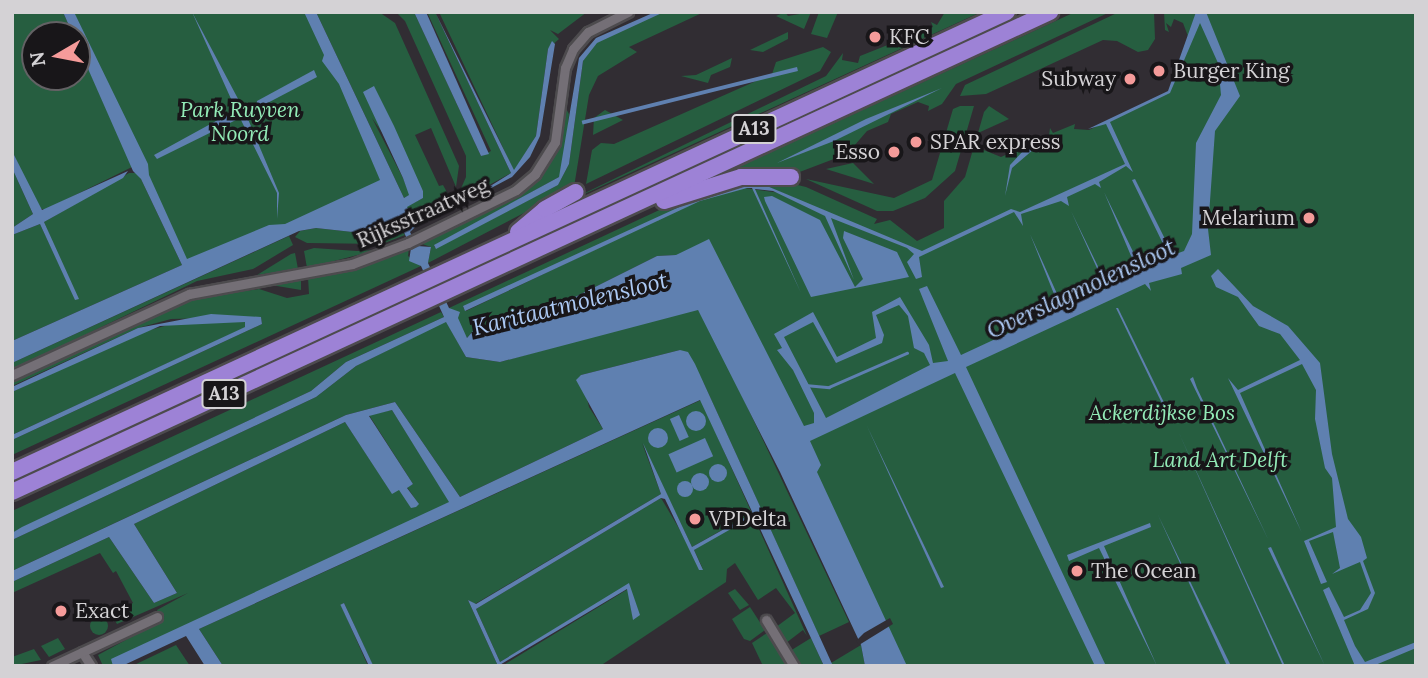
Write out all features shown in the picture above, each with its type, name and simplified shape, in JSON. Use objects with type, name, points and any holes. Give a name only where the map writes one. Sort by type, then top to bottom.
[{"type":"highway","name":"A13","points":[[12,472],[1007,12]]},
{"type":"highway","name":"A13","points":[[12,492],[1049,12]]},
{"type":"highway","name":"A13","points":[[560,239],[723,181],[791,177]]},
{"type":"highway","name":"A13","points":[[501,246],[545,209],[576,192]]},
{"type":"street","name":"Rijksstraatweg","points":[[12,375],[189,294],[338,267],[412,242],[527,183],[555,142],[565,68],[573,49],[589,32],[628,12]]},
{"type":"street","points":[[52,666],[157,617]]},
{"type":"street","points":[[766,620],[794,666]]},
{"type":"street","points":[[82,652],[91,666]]},
{"type":"green space","points":[[12,12],[63,12],[67,21],[21,21],[21,91],[91,91],[91,75],[132,167],[47,209],[40,209],[12,151]]},
{"type":"green space","name":"Park Ruyven Noord","points":[[68,12],[307,12],[388,186],[189,267],[91,60],[91,21],[72,21]]},
{"type":"green space","points":[[316,12],[379,12],[395,23],[459,166],[456,187],[431,128],[415,135],[439,186],[443,185],[453,203],[412,220],[406,207],[423,198],[423,191],[372,118],[410,195],[404,198]]},
{"type":"green space","points":[[396,12],[414,12],[481,156],[491,151],[427,12],[435,12],[511,173],[462,200],[459,193],[466,177],[466,156],[405,21]]},
{"type":"green space","points":[[439,12],[587,12],[558,34],[550,30],[559,39],[548,49],[536,136],[514,171]]},
{"type":"green space","points":[[656,12],[704,12],[629,47],[637,52],[598,76],[589,95],[574,187],[428,263],[431,247],[422,244],[512,199],[537,181],[557,147],[563,103],[569,114],[565,165],[559,177],[434,246],[436,248],[558,185],[569,164],[583,61],[595,40]]},
{"type":"green space","points":[[785,12],[788,16],[811,12],[804,29],[776,16]]},
{"type":"green space","points":[[819,12],[838,12],[827,38],[811,34]]},
{"type":"green space","points":[[945,12],[981,12],[556,207],[826,76],[843,53],[842,60],[858,63],[860,56],[933,27],[931,22],[937,25]]},
{"type":"green space","points":[[1075,12],[1110,12],[956,84],[942,104],[928,111],[929,106],[918,102],[891,114],[888,122],[867,131],[847,154],[797,173],[717,177]]},
{"type":"green space","points":[[1119,12],[1154,12],[1155,39],[1148,50],[1138,52],[1117,41],[1103,40],[986,94],[960,96],[965,85]]},
{"type":"green space","points":[[1164,12],[1196,12],[1189,39],[1183,23],[1174,19],[1171,27],[1166,23],[1169,32],[1165,30]]},
{"type":"green space","name":"Ackerdijkse Bos","points":[[1202,12],[1416,12],[1416,666],[903,666],[676,255],[657,256],[575,297],[474,330],[467,338],[449,308],[698,192],[738,181],[785,182],[806,187],[877,219],[874,224],[890,220],[917,241],[944,228],[944,201],[965,177],[974,146],[1001,157],[1049,136],[1050,128],[1053,133],[1075,124],[1074,129],[1089,130],[1169,92]],"holes":[[[767,186],[850,223],[781,193],[737,187],[699,200],[466,311],[463,307],[727,187]]]},
{"type":"green space","points":[[788,32],[788,39],[763,52],[750,50]]},
{"type":"green space","points":[[823,47],[831,52],[820,71],[586,184],[592,150],[601,143],[614,144],[772,74],[776,62]]},
{"type":"green space","points":[[732,58],[730,67],[711,75],[708,83],[681,76],[696,75]]},
{"type":"green space","points":[[974,106],[955,171],[925,198],[893,211],[877,211],[806,179],[894,198],[932,180],[953,109]]},
{"type":"green space","points":[[989,106],[1009,119],[978,133],[984,112]]},
{"type":"green space","points":[[605,110],[623,120],[593,135],[594,118]]},
{"type":"green space","points":[[853,163],[874,184],[826,169]]},
{"type":"green space","points":[[12,168],[33,214],[12,228]]},
{"type":"green space","points":[[129,173],[137,173],[141,179],[182,265],[12,341],[12,235],[40,224],[76,300],[44,222]]},
{"type":"green space","points":[[316,228],[380,235],[400,229],[405,235],[382,244],[307,243],[295,237],[300,231]]},
{"type":"green space","points":[[289,236],[293,245],[253,269],[197,281],[12,370],[12,363]]},
{"type":"green space","points":[[314,248],[377,250],[307,268],[304,251]]},
{"type":"green space","points":[[409,248],[408,256],[421,266],[12,455],[12,440],[262,324],[261,317],[171,319],[138,328],[12,386],[12,381],[188,298],[259,289],[287,298],[309,294],[308,277]]},
{"type":"green space","points":[[295,253],[298,269],[257,275],[291,254]]},
{"type":"green space","points":[[301,279],[301,290],[265,284],[279,282]]},
{"type":"green space","points":[[698,310],[709,326],[849,622],[819,636],[704,384],[680,350],[581,375],[589,407],[603,429],[460,497],[395,402],[346,415],[12,571],[12,540],[316,397],[356,366],[446,321],[466,357],[500,362]]},
{"type":"green space","points":[[441,312],[444,317],[346,362],[311,391],[12,533],[12,511]]},
{"type":"green space","points":[[179,322],[245,322],[246,327],[12,435],[12,392],[139,333]]},
{"type":"green space","points":[[701,400],[807,636],[803,630],[786,643],[776,627],[795,613],[776,588],[758,600],[735,563],[727,569],[726,582],[600,666],[502,666],[628,589],[633,619],[629,584],[500,662],[476,609],[661,498],[703,569],[694,550],[743,518],[692,547],[642,443],[661,494],[475,604],[468,600],[498,666],[373,666],[344,603],[341,605],[368,666],[223,666],[199,629]]},
{"type":"green space","points":[[392,410],[450,502],[113,666],[103,666],[98,655],[161,621],[157,610],[188,593],[117,624],[111,614],[133,603],[116,571],[113,573],[100,553],[12,593],[12,582],[109,537],[154,603],[177,593],[134,524],[345,422],[392,493],[399,489],[411,507],[418,503],[407,487],[413,484],[369,415]]},
{"type":"green space","points":[[735,589],[749,605],[740,610],[728,593]]},
{"type":"green space","points":[[750,607],[765,630],[750,641],[744,639],[732,619]]},
{"type":"green space","points":[[99,617],[105,620],[108,626],[105,632],[99,635],[93,632],[90,626],[93,620]]},
{"type":"green space","points":[[767,633],[790,666],[763,666],[752,643]]},
{"type":"green space","points":[[58,638],[65,649],[49,657],[41,646]]},
{"type":"green space","points":[[811,638],[823,664],[800,666],[790,651]]},
{"type":"green space","points":[[176,645],[190,666],[132,666]]},
{"type":"green space","points":[[861,645],[865,666],[833,666],[831,663]]},
{"type":"green space","points":[[34,649],[41,660],[12,666],[12,657]]},
{"type":"water","points":[[63,12],[74,12],[78,21],[67,21]]},
{"type":"water","points":[[192,12],[245,112],[279,193],[277,219],[277,193],[240,118],[157,159],[154,155],[236,110]]},
{"type":"water","name":"Karitaatmolensloot","points":[[304,12],[316,12],[404,198],[409,195],[403,178],[363,92],[374,86],[394,126],[423,191],[423,198],[407,207],[417,225],[410,232],[417,246],[431,247],[428,263],[449,308],[460,312],[458,318],[467,338],[474,330],[575,297],[657,256],[676,255],[709,239],[804,426],[814,423],[814,413],[793,370],[777,350],[782,348],[774,334],[813,312],[837,357],[876,338],[872,312],[900,297],[929,345],[933,363],[948,361],[919,289],[927,286],[961,355],[1060,309],[1030,234],[1063,307],[1106,288],[1071,211],[1107,285],[1137,270],[1104,192],[1141,268],[1169,256],[1132,180],[1135,179],[1173,255],[1184,251],[1192,234],[1196,143],[1221,95],[1218,63],[1200,23],[1170,93],[1110,122],[1133,172],[1126,166],[1099,182],[1101,188],[1095,184],[1067,197],[1069,206],[1061,201],[1021,214],[1023,226],[1014,212],[919,257],[922,277],[916,279],[907,262],[914,254],[907,248],[831,218],[854,280],[825,216],[773,191],[755,189],[801,293],[752,188],[747,188],[700,201],[465,311],[463,306],[699,198],[740,185],[767,186],[922,251],[1011,209],[1020,212],[1125,164],[1106,124],[1088,129],[1168,91],[1196,12],[1206,12],[1240,96],[1215,131],[1208,229],[1211,255],[1181,268],[1182,274],[1149,283],[1151,291],[1145,284],[966,367],[1106,666],[1095,666],[955,373],[810,441],[821,465],[817,472],[907,666],[865,666],[861,645],[780,472],[698,310],[500,362],[466,357],[446,322],[356,366],[316,397],[12,540],[12,533],[22,527],[311,391],[346,362],[444,317],[421,266],[409,261],[411,248],[403,230],[380,235],[316,228],[299,231],[12,363],[12,341],[182,265],[141,179],[133,171],[91,76],[91,47],[148,164],[149,175],[187,259],[269,225],[285,224],[380,180],[339,84],[322,61],[324,55]],"holes":[[[899,305],[908,316],[914,348],[924,353],[930,365],[826,418],[784,337],[813,322],[836,363],[882,343],[884,335],[876,315]]]},
{"type":"water","points":[[414,12],[426,12],[489,154],[481,156]]},
{"type":"water","points":[[435,12],[514,170],[536,136],[548,49],[552,41],[555,44],[540,136],[530,157],[512,177],[463,203],[511,173]]},
{"type":"water","points":[[655,12],[664,12],[597,43],[583,61],[569,164],[558,185],[436,249],[434,245],[559,177],[579,58],[596,38]]},
{"type":"water","points":[[797,67],[798,71],[583,125],[582,121]]},
{"type":"water","points":[[314,70],[317,77],[256,109],[257,101]]},
{"type":"water","points":[[942,88],[834,141],[777,163],[866,119]]},
{"type":"water","points":[[1041,143],[1012,168],[1005,196],[1010,165],[1025,149]]},
{"type":"water","points":[[12,151],[42,210],[128,171],[123,178],[44,222],[79,299],[75,300],[40,224],[12,235],[12,228],[33,214],[12,168]]},
{"type":"water","points":[[772,196],[820,220],[855,287],[863,279],[843,238],[844,231],[897,252],[909,277],[811,297],[765,201],[764,197]]},
{"type":"water","points":[[1218,269],[1253,306],[1288,326],[1320,363],[1332,454],[1348,519],[1361,537],[1367,558],[1363,561],[1375,593],[1368,609],[1344,620],[1355,646],[1365,662],[1416,642],[1416,648],[1373,666],[1355,666],[1323,590],[1329,587],[1344,617],[1360,610],[1371,593],[1360,562],[1332,574],[1340,568],[1333,532],[1309,541],[1327,582],[1321,584],[1304,541],[1336,527],[1332,478],[1325,468],[1315,419],[1316,390],[1302,364],[1240,393],[1302,533],[1228,378],[1238,390],[1300,360],[1280,334],[1259,326],[1238,297],[1216,287],[1211,276]]},
{"type":"water","points":[[1116,308],[1171,417],[1169,418]]},
{"type":"water","points":[[211,314],[261,317],[262,324],[12,440],[12,435],[245,327],[245,322],[160,326],[12,392],[12,387],[138,328]]},
{"type":"water","points":[[680,350],[688,352],[695,364],[833,666],[824,666],[700,400],[199,629],[223,666],[205,666],[186,636],[122,666],[113,666],[111,659],[449,502],[392,410],[369,416],[413,484],[407,488],[419,504],[416,507],[411,508],[399,490],[392,494],[345,422],[134,524],[177,593],[154,603],[109,537],[12,582],[12,571],[346,415],[395,402],[460,497],[603,429],[576,380],[581,375]]},
{"type":"water","points":[[1193,377],[1197,388],[1269,541],[1190,379]]},
{"type":"water","points":[[692,411],[700,411],[706,421],[700,431],[692,431],[686,425],[686,417]]},
{"type":"water","points":[[679,415],[689,437],[680,441],[670,419]]},
{"type":"water","points":[[867,426],[944,587],[941,588]]},
{"type":"water","points":[[658,428],[665,431],[668,438],[665,445],[658,448],[651,445],[648,438],[651,431]]},
{"type":"water","points":[[1179,433],[1285,666],[1283,666]]},
{"type":"water","points":[[705,438],[713,456],[677,473],[668,454]]},
{"type":"water","points":[[643,443],[692,547],[744,518],[745,521],[694,550],[703,570],[699,570],[665,499],[661,498],[476,609],[500,662],[629,583],[640,615],[633,620],[627,589],[498,666],[468,600],[476,604],[661,494]]},
{"type":"water","points":[[718,464],[726,469],[727,473],[722,481],[718,482],[710,477],[709,473],[714,465]]},
{"type":"water","points":[[700,473],[706,476],[709,482],[706,488],[700,491],[694,488],[691,482],[694,476]]},
{"type":"water","points":[[682,481],[688,481],[693,489],[691,495],[682,497],[677,492],[677,486]]},
{"type":"water","points":[[1158,515],[1231,666],[1227,666]]},
{"type":"water","points":[[1150,523],[1151,527],[1104,546],[1157,666],[1099,548],[1069,561],[1067,555]]},
{"type":"water","points":[[1271,547],[1325,666],[1268,548]]},
{"type":"water","points":[[344,603],[373,666],[369,666],[340,605]]},
{"type":"pier","points":[[890,618],[893,624],[859,645],[856,641],[864,633]]},
{"type":"waterway","points":[[805,385],[829,387],[907,353]]},
{"type":"place","name":"KFC","points":[[875,37]]},
{"type":"place","name":"Burger King","points":[[1159,71]]},
{"type":"place","name":"Subway","points":[[1130,79]]},
{"type":"place","name":"SPAR express","points":[[916,142]]},
{"type":"place","name":"Esso","points":[[894,152]]},
{"type":"place","name":"Melarium","points":[[1309,218]]},
{"type":"place","name":"VPDelta","points":[[695,519]]},
{"type":"place","name":"The Ocean","points":[[1077,571]]},
{"type":"place","name":"Exact","points":[[61,611]]},
{"type":"water label","name":"Overslagmolensloot","points":[[1081,289]]},
{"type":"park label","name":"Land Art Delft","points":[[1220,460]]}]
